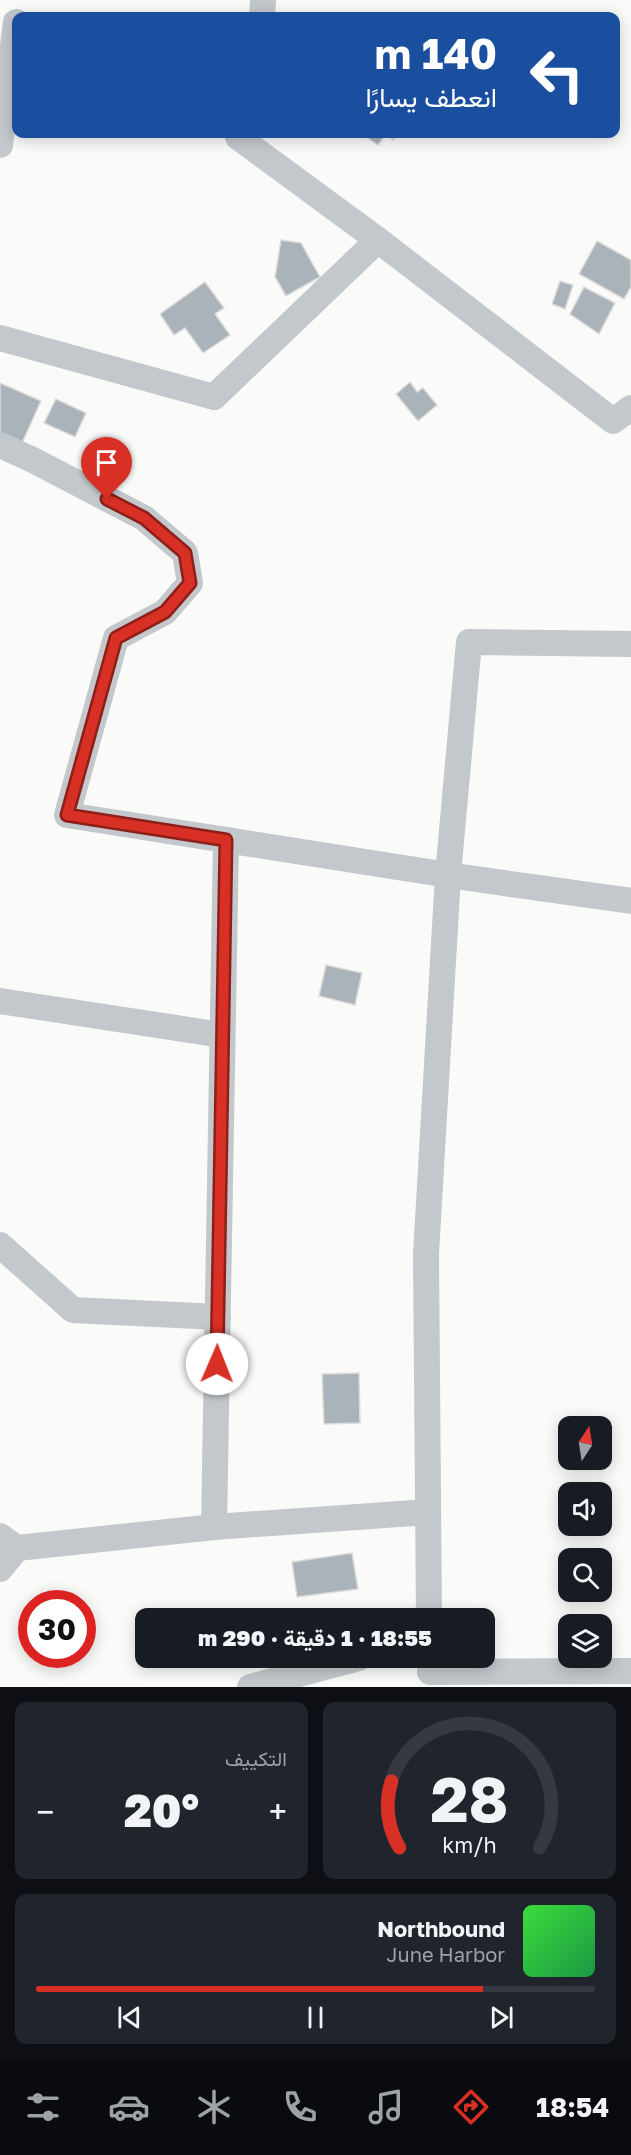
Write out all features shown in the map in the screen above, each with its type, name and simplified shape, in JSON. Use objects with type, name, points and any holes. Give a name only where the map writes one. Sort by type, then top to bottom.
[{"type":"street","points":[[0,145],[12,53]]},
{"type":"street","points":[[239,138],[378,240],[613,421],[631,408]]},
{"type":"street","points":[[0,338],[214,396],[378,240]]},
{"type":"street","points":[[0,445],[144,518],[185,553],[190,583],[165,612],[116,638],[67,815],[631,900]]},
{"type":"street","points":[[429,1608],[426,1254],[448,874],[469,642],[631,644]]},
{"type":"street","points":[[214,1527],[226,840]]},
{"type":"street","points":[[0,1001],[222,1035]]},
{"type":"street","points":[[0,1245],[73,1310],[218,1317]]},
{"type":"street","points":[[0,1569],[9,1542],[428,1512]]},
{"type":"street","points":[[250,1687],[321,1668]]},
{"type":"street","points":[[430,1672],[631,1671]]},
{"type":"building","points":[[368,138],[383,138],[378,145]]},
{"type":"building","points":[[281,240],[301,243],[320,277],[286,296],[275,277]]},
{"type":"building","points":[[597,241],[631,260],[631,287],[624,299],[579,274]]},
{"type":"building","points":[[560,281],[573,285],[565,309],[552,304]]},
{"type":"building","points":[[205,282],[224,308],[215,314],[230,335],[203,353],[185,328],[174,335],[160,314]]},
{"type":"building","points":[[584,287],[615,303],[599,334],[570,314]]},
{"type":"building","points":[[410,382],[417,392],[423,388],[437,405],[418,421],[396,394]]},
{"type":"building","points":[[0,383],[41,401],[22,443],[0,433]]},
{"type":"building","points":[[56,399],[86,413],[75,437],[44,423]]},
{"type":"building","points":[[326,965],[362,973],[355,1005],[319,996]]},
{"type":"building","points":[[359,1373],[360,1423],[324,1424],[322,1374]]},
{"type":"building","points":[[352,1553],[358,1589],[297,1597],[292,1562]]},
{"type":"route","points":[[107,499],[144,518],[185,553],[190,583],[165,612],[116,638],[67,815],[226,840],[217,1364]]}]
